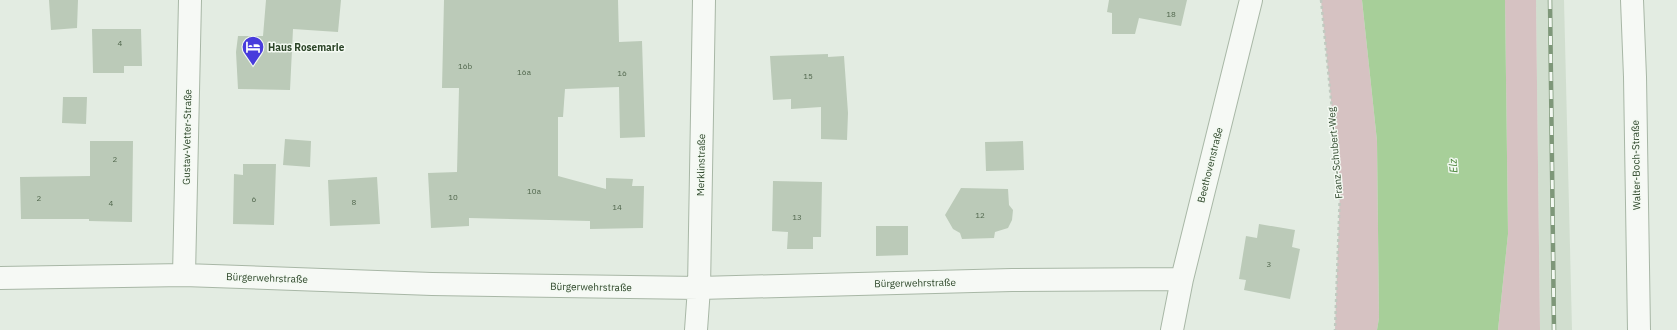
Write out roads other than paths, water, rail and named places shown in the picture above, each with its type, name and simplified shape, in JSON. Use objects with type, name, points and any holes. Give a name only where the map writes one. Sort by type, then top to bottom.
[{"type":"street","name":"Gustav-Vetter-Straße","points":[[184,275],[190,0]]},
{"type":"street","name":"Merklinstraße","points":[[696,330],[699,288],[704,0]]},
{"type":"street","name":"Beethovenstraße","points":[[1172,330],[1182,279],[1251,0]]},
{"type":"street","name":"Walter-Boch-Straße","points":[[1632,0],[1639,330]]},
{"type":"street","name":"Bürgerwehrstraße","points":[[0,278],[184,275],[432,284],[699,288],[1012,280],[1182,279]]},
{"type":"water","name":"Elz","points":[[1362,0],[1505,0],[1508,234],[1498,330],[1377,330],[1379,318],[1377,141]]},
{"type":"railway","points":[[1550,0],[1554,330]]},
{"type":"place","name":"Haus Rosemarie","points":[[253,66]]}]
